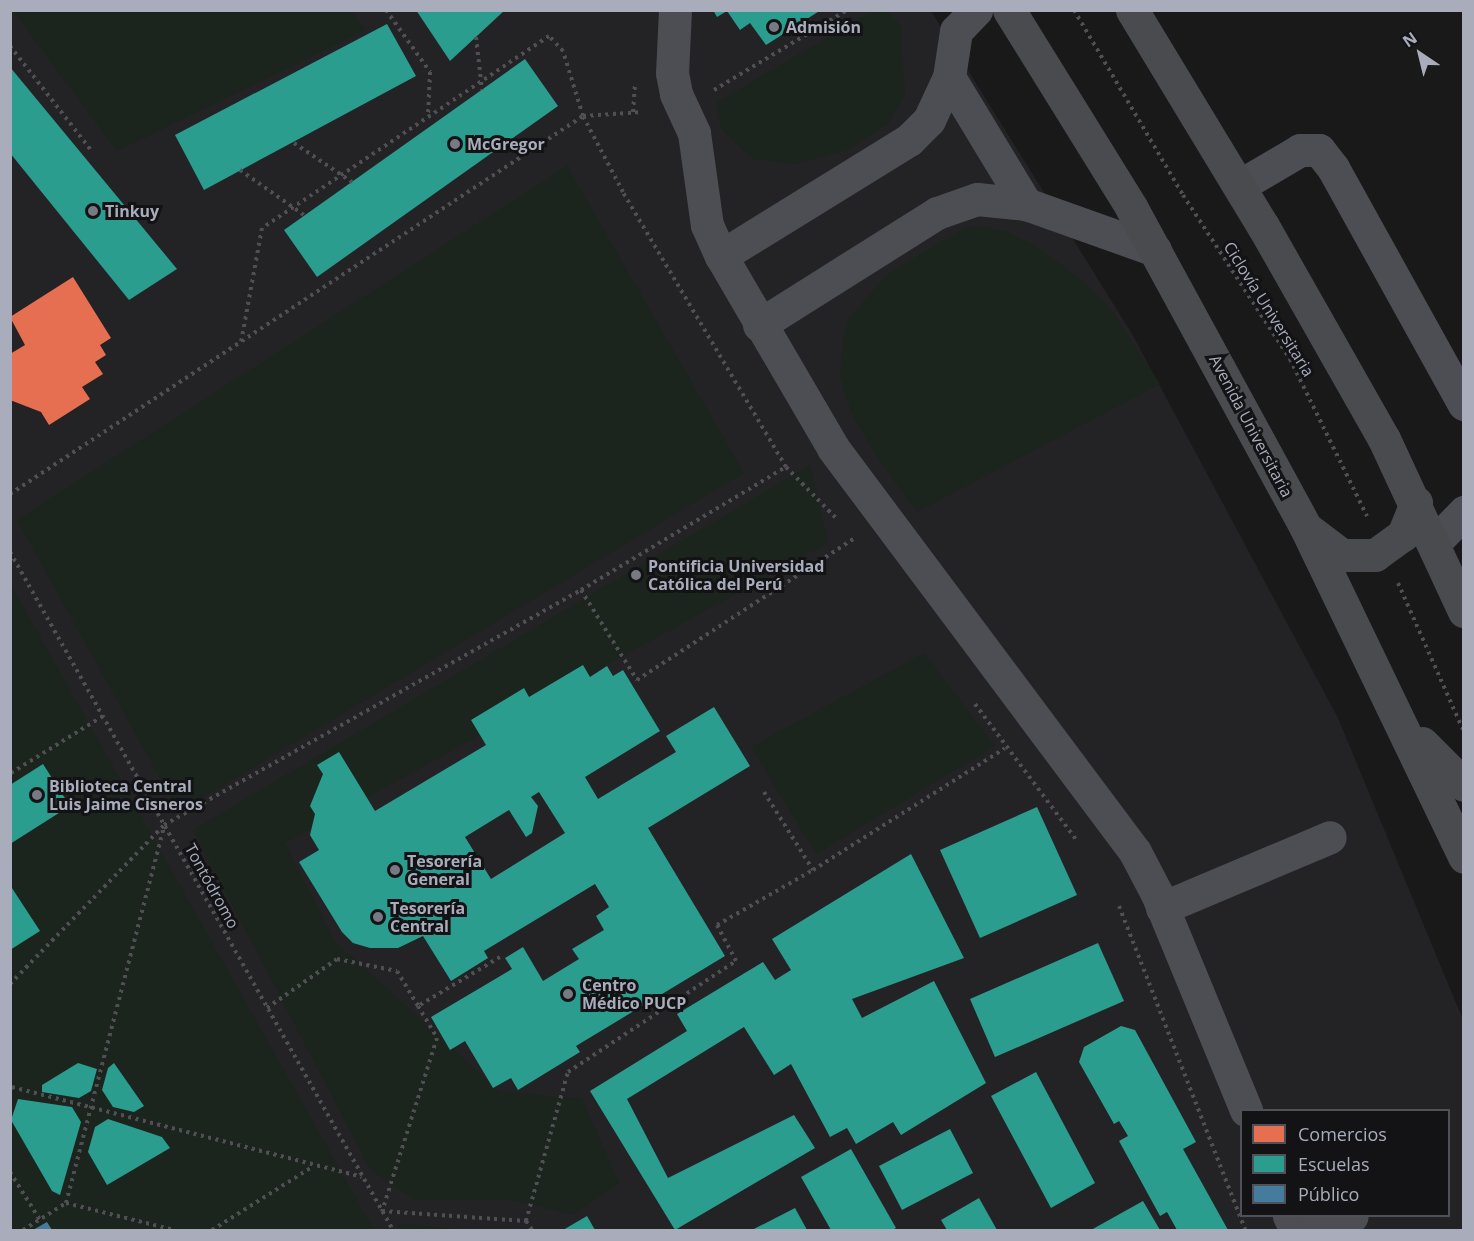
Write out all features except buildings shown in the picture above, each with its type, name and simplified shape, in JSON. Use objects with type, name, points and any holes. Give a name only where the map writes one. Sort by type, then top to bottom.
[{"type":"main road","name":"Avenida Universitaria","points":[[1009,10],[1155,250],[1306,528],[1390,697],[1464,856]]},
{"type":"main road","points":[[1132,10],[1239,186],[1384,439],[1416,503],[1464,610]]},
{"type":"main road","points":[[1306,528],[1342,555],[1364,557],[1384,552],[1403,535],[1416,503]]},
{"type":"main road","points":[[1390,697],[1424,745],[1464,785]]},
{"type":"lane","points":[[675,10],[672,73],[682,109],[700,157],[707,225],[721,256],[759,325],[839,456],[1105,807],[1135,852],[1162,908],[1246,1109]]},
{"type":"lane","points":[[721,256],[909,140],[928,120],[949,77],[956,30],[976,10]]},
{"type":"lane","points":[[949,77],[1026,204]]},
{"type":"lane","points":[[1239,186],[1300,150],[1319,150],[1333,168],[1464,404]]},
{"type":"lane","points":[[759,325],[937,213],[978,199],[1026,204],[1155,250]]},
{"type":"lane","points":[[1433,544],[1464,512]]},
{"type":"lane","points":[[1162,908],[1330,837]]},
{"type":"lane","points":[[1313,1230],[1347,1217]]},
{"type":"path","points":[[386,10],[430,72],[428,117]]},
{"type":"path","points":[[10,494],[583,116],[682,109],[847,10]]},
{"type":"path","name":"Ciclovía Universitaria","points":[[1074,10],[1183,195],[1290,360],[1384,552],[1464,730]]},
{"type":"path","points":[[241,342],[262,228],[549,36],[563,51],[583,116],[623,192],[786,468],[840,522]]},
{"type":"path","points":[[476,37],[482,90]]},
{"type":"path","points":[[10,46],[91,150]]},
{"type":"path","points":[[294,143],[352,182]]},
{"type":"path","points":[[240,170],[304,215]]},
{"type":"path","points":[[10,984],[164,825],[581,590],[786,468]]},
{"type":"path","points":[[848,530],[862,547]]},
{"type":"path","points":[[581,590],[637,680],[856,538]]},
{"type":"path","name":"Tontódromo","points":[[10,552],[393,1230]]},
{"type":"path","points":[[973,702],[1005,748],[1082,848]]},
{"type":"path","points":[[11,772],[103,716]]},
{"type":"path","points":[[532,1230],[526,1221],[568,1072],[736,961],[717,925],[813,870],[1005,748]]},
{"type":"path","points":[[764,792],[813,870]]},
{"type":"path","points":[[23,1230],[66,1203],[164,825]]},
{"type":"path","points":[[1115,896],[1245,1230]]},
{"type":"path","points":[[418,1006],[500,957]]},
{"type":"path","points":[[267,1008],[336,959],[397,971],[437,1038],[382,1211],[526,1221]]},
{"type":"path","points":[[10,1090],[12,1087],[312,1167],[363,1177]]},
{"type":"path","points":[[212,1230],[312,1167]]},
{"type":"path","points":[[10,1172],[40,1220]]},
{"type":"path","points":[[66,1203],[174,1230]]},
{"type":"shaded area","name":"Pontificia Universidad Católica del Perú","points":[[10,11],[931,11],[1132,334],[1338,718],[1463,1020],[1463,1230],[11,1230]]},
{"type":"shaded area","points":[[13,11],[351,11],[366,30],[117,151]]},
{"type":"shaded area","points":[[873,11],[887,11],[900,26],[905,95],[888,124],[847,150],[795,164],[753,159],[722,130],[716,103]]},
{"type":"shaded area","points":[[567,166],[744,473],[179,812],[17,520]]},
{"type":"shaded area","points":[[982,226],[1008,232],[1032,244],[1078,277],[1110,308],[1160,384],[917,512],[877,457],[852,414],[840,376],[844,337],[849,318],[889,273],[964,228]]},
{"type":"shaded area","points":[[810,465],[828,543],[285,843],[335,941],[499,1091],[582,1099],[619,1183],[573,1215],[508,1199],[414,1200],[370,1169],[193,830]]},
{"type":"shaded area","points":[[11,585],[374,1230],[11,1230]]},
{"type":"shaded area","points":[[924,653],[995,746],[816,854],[751,747]]},
{"type":"shaded area","points":[[396,1223],[461,1230],[401,1230]]},
{"type":"place","name":"Admisión","points":[[774,27]]},
{"type":"place","name":"McGregor","points":[[455,144]]},
{"type":"place","name":"Tinkuy","points":[[93,211]]},
{"type":"place","name":"Pontificia Universidad Católica del Perú","points":[[636,575]]},
{"type":"place","name":"Biblioteca Central Luis Jaime Cisneros","points":[[37,795]]},
{"type":"place","name":"Tesorería General","points":[[395,870]]},
{"type":"place","name":"Tesorería Central","points":[[378,917]]},
{"type":"place","name":"Centro Médico PUCP","points":[[568,994]]}]
